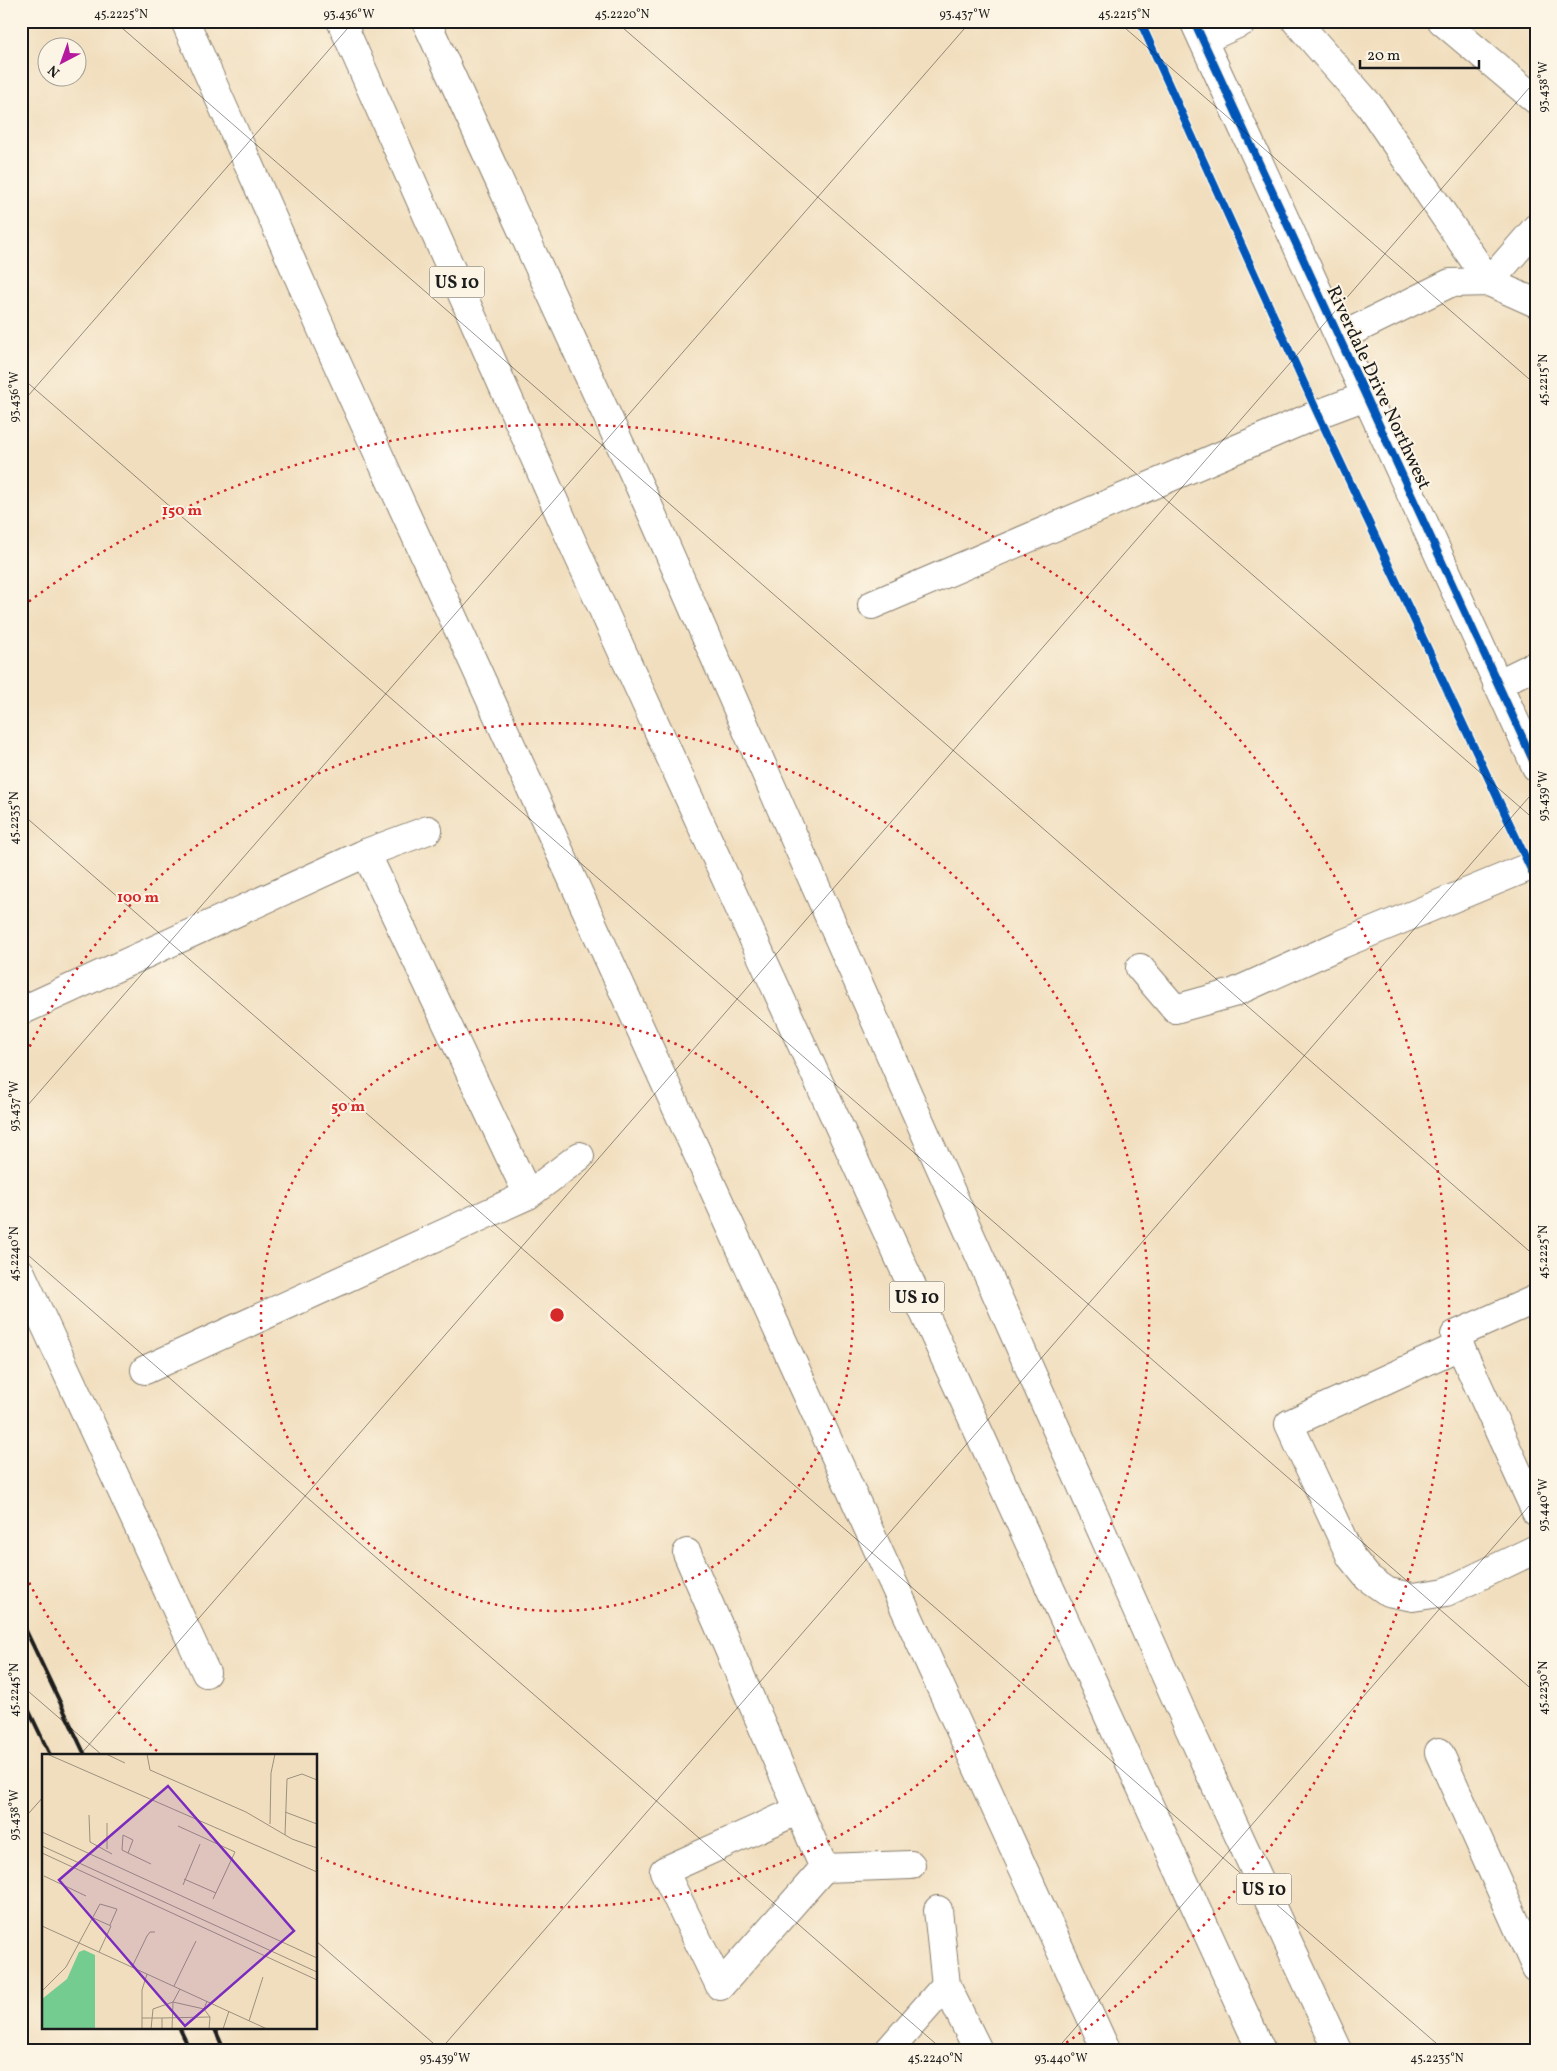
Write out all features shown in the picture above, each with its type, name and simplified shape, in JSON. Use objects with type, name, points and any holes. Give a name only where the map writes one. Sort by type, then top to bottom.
[{"type":"main road","points":[[185,21],[326,339],[1106,2050]]},
{"type":"main road","name":"US 10","points":[[341,21],[577,553],[1261,2050]]},
{"type":"main road","name":"US 10","points":[[426,21],[648,505],[1190,1728],[1338,2050]]},
{"type":"main road","points":[[1198,31],[1244,21]]},
{"type":"main road","points":[[1296,21],[1370,106],[1489,282]]},
{"type":"main road","points":[[1442,21],[1536,100]]},
{"type":"main road","name":"Riverdale Drive Northwest","points":[[1198,31],[1536,767]]},
{"type":"main road","points":[[1489,282],[1536,228]]},
{"type":"main road","points":[[1340,337],[1450,283],[1489,282],[1536,303]]},
{"type":"main road","points":[[872,605],[1318,414],[1366,396]]},
{"type":"main road","points":[[1497,684],[1536,665]]},
{"type":"main road","points":[[21,1010],[366,853],[428,830]]},
{"type":"main road","points":[[366,853],[528,1195]]},
{"type":"main road","points":[[1140,968],[1175,1009],[1233,993],[1342,944],[1536,864]]},
{"type":"main road","points":[[145,1370],[528,1195],[580,1156]]},
{"type":"main road","points":[[21,1273],[206,1673]]},
{"type":"main road","points":[[1536,1299],[1455,1336],[1536,1512]]},
{"type":"main road","points":[[1459,1346],[1289,1424],[1351,1557],[1368,1578],[1388,1592],[1413,1597],[1446,1592],[1536,1549]]},
{"type":"main road","points":[[687,1553],[824,1868]]},
{"type":"main road","points":[[1439,1752],[1536,1968]]},
{"type":"main road","points":[[799,1810],[664,1871],[720,1986],[824,1868],[911,1865]]},
{"type":"main road","points":[[938,1910],[946,1985],[978,2050]]},
{"type":"main road","points":[[889,2050],[946,1985]]},
{"type":"railway","points":[[21,1620],[85,1754]]},
{"type":"railway","points":[[21,1694],[50,1754]]},
{"type":"railway","points":[[179,2028],[190,2050]]},
{"type":"railway","points":[[214,2028],[224,2050]]},
{"type":"cycle path","points":[[1140,21],[1318,414],[1536,880]]},
{"type":"cycle path","points":[[1194,21],[1536,767]]}]
